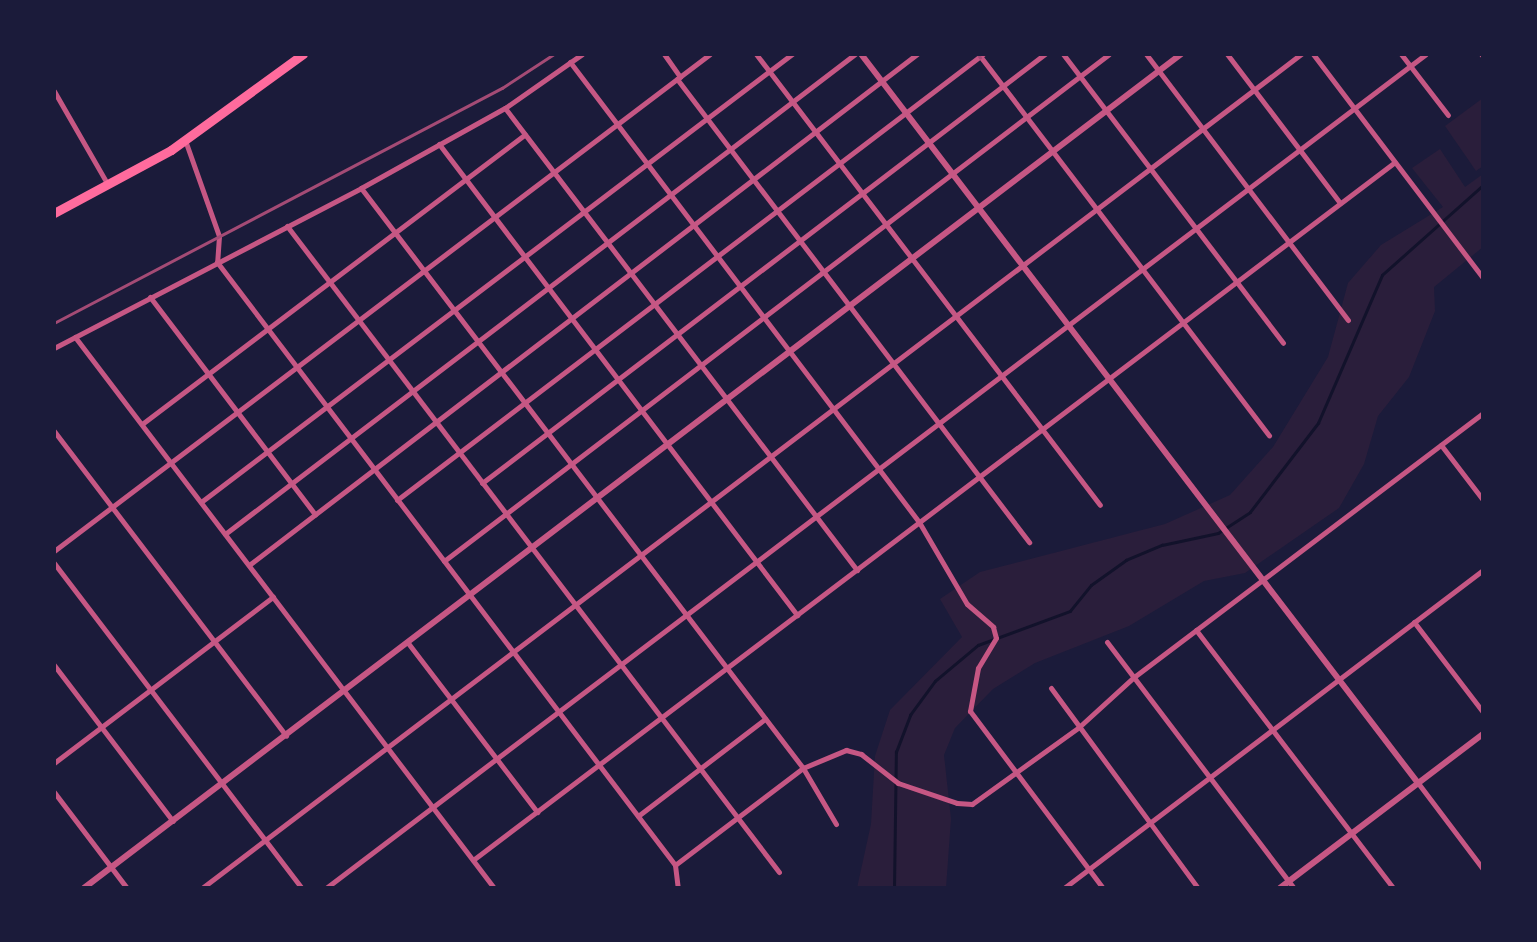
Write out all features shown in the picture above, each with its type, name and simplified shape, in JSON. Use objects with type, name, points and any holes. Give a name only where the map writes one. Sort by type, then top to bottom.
[{"type":"highway","points":[[54,214],[185,140],[303,54]]},
{"type":"street","points":[[54,348],[361,188],[505,108],[582,54]]},
{"type":"street","points":[[664,54],[708,119],[1030,542]]},
{"type":"street","points":[[54,551],[710,54]]},
{"type":"street","points":[[757,54],[1100,505]]},
{"type":"street","points":[[201,502],[792,54]]},
{"type":"street","points":[[225,534],[855,54]]},
{"type":"street","points":[[861,54],[1483,869]]},
{"type":"street","points":[[248,565],[917,54]]},
{"type":"street","points":[[482,483],[1045,54]]},
{"type":"street","points":[[1063,54],[1283,343]]},
{"type":"street","points":[[444,561],[1109,54]]},
{"type":"street","points":[[1146,54],[1348,320]]},
{"type":"street","points":[[84,888],[1181,54]]},
{"type":"street","points":[[1227,54],[1340,203]]},
{"type":"street","points":[[202,888],[1301,54]]},
{"type":"street","points":[[1312,54],[1483,278]]},
{"type":"street","points":[[1401,54],[1448,115]]},
{"type":"street","points":[[326,888],[1426,54]]},
{"type":"street","points":[[397,500],[982,55],[1269,436]]},
{"type":"street","points":[[570,62],[919,522],[968,604],[996,635],[978,668],[970,711],[1103,888]]},
{"type":"street","points":[[54,91],[108,185]]},
{"type":"street","points":[[505,108],[857,570]]},
{"type":"street","points":[[142,424],[525,134]]},
{"type":"street","points":[[185,140],[219,236],[217,262],[675,865],[678,888]]},
{"type":"street","points":[[439,144],[797,615]]},
{"type":"street","points":[[473,860],[1395,162]]},
{"type":"street","points":[[361,188],[803,768],[835,824]]},
{"type":"street","points":[[287,226],[779,872]]},
{"type":"street","points":[[1475,268],[1483,261]]},
{"type":"street","points":[[150,297],[315,514]]},
{"type":"street","points":[[75,337],[494,888]]},
{"type":"street","points":[[675,865],[803,768],[846,750],[854,751],[898,783],[965,805],[1017,773],[1079,727],[1134,677],[1483,413]]},
{"type":"street","points":[[54,431],[286,736]]},
{"type":"street","points":[[1441,445],[1483,500]]},
{"type":"street","points":[[54,563],[302,888]]},
{"type":"street","points":[[1064,888],[1483,570]]},
{"type":"street","points":[[54,763],[273,597]]},
{"type":"street","points":[[1414,622],[1483,712]]},
{"type":"street","points":[[1196,630],[1392,888]]},
{"type":"street","points":[[1107,642],[1294,888]]},
{"type":"street","points":[[408,643],[537,812]]},
{"type":"street","points":[[54,666],[173,821]]},
{"type":"street","points":[[1051,688],[1198,888]]},
{"type":"street","points":[[638,816],[765,719]]},
{"type":"street","points":[[1280,888],[1483,734]]},
{"type":"street","points":[[54,792],[127,888]]},
{"type":"shaded area","points":[[1483,98],[1483,166],[1476,171],[1445,126]]},
{"type":"shaded area","points":[[1440,149],[1465,187],[1483,174],[1483,247],[1434,287],[1435,311],[1409,377],[1378,416],[1364,464],[1339,508],[1245,573],[1204,581],[1129,626],[1035,663],[993,689],[955,728],[944,755],[951,819],[946,888],[857,888],[871,824],[875,756],[890,710],[962,637],[940,599],[980,572],[1165,524],[1230,495],[1273,447],[1328,357],[1348,283],[1381,245],[1443,207],[1412,168]]},
{"type":"waterway","points":[[894,888],[896,752],[910,715],[935,681],[978,645],[1070,611],[1091,585],[1126,560],[1162,545],[1218,533],[1250,512],[1318,423],[1382,275],[1483,185]]},
{"type":"railway","points":[[54,323],[502,88],[554,54]]}]
